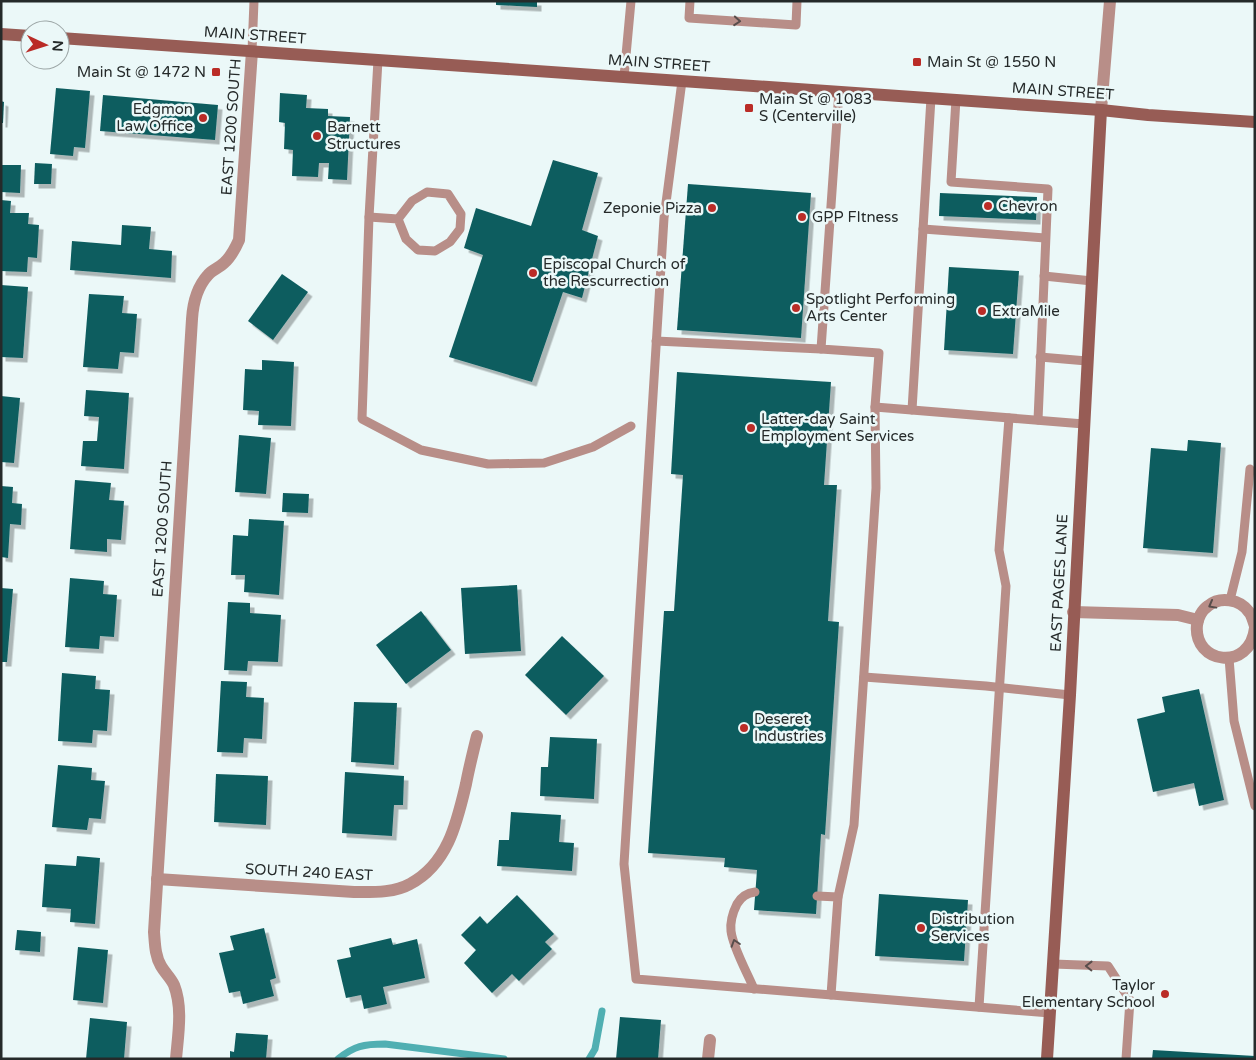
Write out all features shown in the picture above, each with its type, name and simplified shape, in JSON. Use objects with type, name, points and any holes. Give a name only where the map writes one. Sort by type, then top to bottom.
[{"type":"main road","points":[[1,34],[20,35]]},
{"type":"main road","name":"MAIN STREET","points":[[70,39],[956,99],[1255,122]]},
{"type":"main road","name":"EAST PAGES LANE","points":[[1046,1059],[1070,695],[1102,110]]},
{"type":"street","points":[[1102,110],[1110,1]]},
{"type":"street","name":"EAST 1200 SOUTH","points":[[176,1059],[179,1021],[178,1002],[174,986],[158,957],[154,932],[193,303],[205,278],[232,255],[239,240],[252,51]]},
{"type":"street","points":[[1230,600],[1243,605],[1250,612],[1255,632],[1250,646],[1243,653],[1229,658],[1215,656],[1206,650],[1199,640],[1197,630],[1201,613],[1208,605],[1218,601],[1230,600]]},
{"type":"street","points":[[1074,612],[1178,614],[1198,620]]},
{"type":"street","name":"SOUTH 240 EAST","points":[[157,879],[354,892],[381,892],[398,889],[410,884],[431,868],[447,847],[460,808],[477,736]]},
{"type":"street","points":[[708,1059],[710,1040]]},
{"type":"lane","points":[[252,51],[254,1]]},
{"type":"lane","points":[[624,77],[631,1]]},
{"type":"lane","points":[[690,1],[689,18],[796,25],[797,1]]},
{"type":"lane","points":[[378,60],[369,217],[362,419],[421,450],[488,464],[544,463],[593,447],[631,426]]},
{"type":"lane","points":[[682,81],[664,218],[624,864],[636,979],[1050,1013]]},
{"type":"lane","points":[[821,349],[839,92]]},
{"type":"lane","points":[[912,410],[931,98]]},
{"type":"lane","points":[[956,99],[951,182],[1048,189],[1038,420]]},
{"type":"lane","points":[[427,192],[448,194],[462,214],[460,229],[450,242],[434,251],[418,250],[406,239],[398,219],[412,201],[427,192]]},
{"type":"lane","points":[[369,217],[398,219]]},
{"type":"lane","points":[[923,229],[1045,238]]},
{"type":"lane","points":[[1044,276],[1092,281]]},
{"type":"lane","points":[[656,340],[879,353],[875,407],[876,488],[854,824],[838,898],[831,995]]},
{"type":"lane","points":[[1040,357],[1087,361]]},
{"type":"lane","points":[[875,407],[1084,424]]},
{"type":"lane","points":[[979,1007],[1006,586],[999,550],[1008,418]]},
{"type":"lane","points":[[1230,600],[1242,552],[1250,469]]},
{"type":"lane","points":[[1229,658],[1234,721],[1255,806]]},
{"type":"lane","points":[[864,677],[986,686],[1070,695]]},
{"type":"lane","points":[[754,988],[731,931],[734,910],[740,899],[749,893],[756,892]]},
{"type":"lane","points":[[817,896],[838,898]]},
{"type":"lane","points":[[1053,964],[1108,966],[1130,1000],[1126,1059]]},
{"type":"building","points":[[496,1],[537,1],[537,7],[496,5]]},
{"type":"building","points":[[56,88],[90,91],[85,148],[74,147],[73,156],[50,154]]},
{"type":"building","name":"Barnett Structures","points":[[280,93],[307,95],[306,108],[328,109],[328,116],[350,117],[347,180],[328,179],[329,163],[319,163],[318,177],[292,176],[293,150],[284,149],[285,123],[279,122]]},
{"type":"building","points":[[103,95],[218,105],[215,140],[100,131]]},
{"type":"building","points":[[1,101],[4,102],[3,123],[1,123]]},
{"type":"building","name":"Episcopal Church of the Rescurrection","points":[[553,160],[598,173],[582,230],[598,236],[582,298],[563,292],[532,382],[449,357],[483,255],[464,248],[476,208],[531,226]]},
{"type":"building","points":[[35,163],[52,164],[51,184],[34,184]]},
{"type":"building","points":[[1,165],[21,165],[20,193],[1,192]]},
{"type":"building","points":[[688,184],[811,193],[801,338],[677,330]]},
{"type":"building","name":"Chevron","points":[[940,193],[1037,197],[1036,220],[939,216]]},
{"type":"building","points":[[1,200],[11,201],[10,213],[29,213],[28,224],[39,225],[37,258],[28,257],[27,272],[1,271]]},
{"type":"building","points":[[122,225],[151,227],[149,249],[172,251],[171,278],[70,270],[72,241],[121,245]]},
{"type":"building","name":"ExtraMile","points":[[949,267],[1019,271],[1013,354],[944,350]]},
{"type":"building","points":[[282,274],[308,292],[273,340],[248,321]]},
{"type":"building","points":[[1,285],[28,287],[23,358],[1,357]]},
{"type":"building","points":[[89,294],[124,296],[122,313],[137,314],[134,353],[120,352],[118,369],[83,367]]},
{"type":"building","points":[[262,360],[294,362],[291,426],[258,425],[259,411],[243,410],[245,369],[262,370]]},
{"type":"building","points":[[677,372],[831,382],[824,485],[837,485],[828,621],[839,622],[825,835],[821,834],[816,914],[754,910],[757,870],[724,867],[725,858],[648,853],[664,611],[674,611],[683,475],[671,474]]},
{"type":"building","points":[[86,390],[129,393],[124,469],[81,466],[83,441],[97,441],[99,417],[84,416]]},
{"type":"building","points":[[1,396],[20,398],[14,463],[1,462]]},
{"type":"building","points":[[239,435],[271,438],[266,494],[235,492]]},
{"type":"building","points":[[1188,440],[1221,443],[1213,553],[1143,548],[1151,448],[1187,451]]},
{"type":"building","points":[[75,480],[111,483],[109,500],[124,501],[121,540],[107,539],[107,552],[70,549]]},
{"type":"building","points":[[1,486],[13,487],[12,503],[22,504],[21,525],[10,524],[8,558],[1,557]]},
{"type":"building","points":[[283,493],[309,494],[308,513],[282,512]]},
{"type":"building","points":[[249,519],[284,521],[279,595],[244,592],[245,575],[231,575],[233,535],[248,536]]},
{"type":"building","points":[[70,578],[104,581],[103,594],[117,595],[114,637],[100,636],[99,649],[65,647]]},
{"type":"building","points":[[517,585],[521,651],[465,654],[461,588]]},
{"type":"building","points":[[1,588],[13,589],[7,662],[1,662]]},
{"type":"building","points":[[228,602],[250,603],[250,613],[281,615],[278,662],[248,661],[247,671],[224,670]]},
{"type":"building","points":[[421,611],[451,650],[406,684],[376,645]]},
{"type":"building","points":[[562,636],[604,676],[566,715],[525,675]]},
{"type":"building","points":[[62,673],[96,676],[95,689],[110,690],[107,731],[93,730],[92,743],[58,741]]},
{"type":"building","points":[[221,681],[247,682],[246,697],[264,698],[262,739],[244,738],[243,753],[217,752]]},
{"type":"building","points":[[1199,689],[1224,800],[1199,806],[1194,783],[1153,792],[1137,719],[1165,712],[1162,697]]},
{"type":"building","points":[[354,702],[397,703],[394,765],[351,762]]},
{"type":"building","points":[[550,737],[597,739],[594,799],[540,796],[541,767],[548,767]]},
{"type":"building","points":[[58,765],[92,768],[91,780],[105,781],[101,819],[89,818],[87,830],[52,827]]},
{"type":"building","points":[[345,772],[404,776],[403,805],[394,805],[392,836],[342,833]]},
{"type":"building","points":[[216,774],[268,776],[266,825],[214,822]]},
{"type":"building","points":[[511,812],[561,815],[559,842],[574,843],[572,871],[497,866],[499,840],[509,840]]},
{"type":"building","points":[[77,856],[100,858],[95,924],[70,922],[71,909],[42,907],[45,864],[76,866]]},
{"type":"building","name":"Distribution Services","points":[[879,894],[968,900],[964,961],[875,956]]},
{"type":"building","points":[[517,895],[554,934],[545,942],[552,949],[519,981],[512,974],[492,993],[464,963],[476,950],[461,935],[480,916],[487,924]]},
{"type":"building","points":[[264,928],[276,978],[270,980],[274,996],[243,1004],[240,991],[229,993],[219,953],[234,950],[230,936]]},
{"type":"building","points":[[17,930],[41,932],[40,952],[15,950]]},
{"type":"building","points":[[391,938],[393,945],[417,939],[425,978],[383,987],[387,1004],[364,1009],[361,995],[346,998],[337,960],[351,957],[349,948]]},
{"type":"building","points":[[78,947],[108,950],[103,1003],[73,1000]]},
{"type":"building","points":[[620,1017],[661,1020],[658,1059],[616,1059]]},
{"type":"building","points":[[90,1018],[127,1022],[124,1059],[86,1059]]},
{"type":"building","points":[[236,1033],[268,1035],[266,1059],[230,1059],[230,1051],[234,1052]]},
{"type":"building","points":[[1153,1050],[1255,1056],[1255,1059],[1152,1059]]},
{"type":"waterway","points":[[589,1059],[595,1049],[602,1011]]},
{"type":"waterway","points":[[338,1059],[349,1051],[360,1047],[385,1044],[504,1059]]},
{"type":"place","name":"Main St @ 1550 N","points":[[917,62]]},
{"type":"place","name":"Main St @ 1472 N","points":[[216,72]]},
{"type":"place","name":"Main St @ 1083 S (Centerville)","points":[[749,108]]},
{"type":"place","name":"Edgmon Law Office","points":[[203,118]]},
{"type":"place","name":"Barnett Structures","points":[[317,136]]},
{"type":"place","name":"Chevron","points":[[988,206]]},
{"type":"place","name":"Zeponie Pizza","points":[[712,208]]},
{"type":"place","name":"GPP FItness","points":[[802,217]]},
{"type":"place","name":"Episcopal Church of the Rescurrection","points":[[533,273]]},
{"type":"place","name":"Spotlight Performing Arts Center","points":[[796,308]]},
{"type":"place","name":"ExtraMile","points":[[982,311]]},
{"type":"place","name":"Latter-day Saint Employment Services","points":[[751,428]]},
{"type":"place","name":"Deseret Industries","points":[[744,728]]},
{"type":"place","name":"Distribution Services","points":[[921,928]]},
{"type":"place","name":"Taylor Elementary School","points":[[1165,994]]}]
